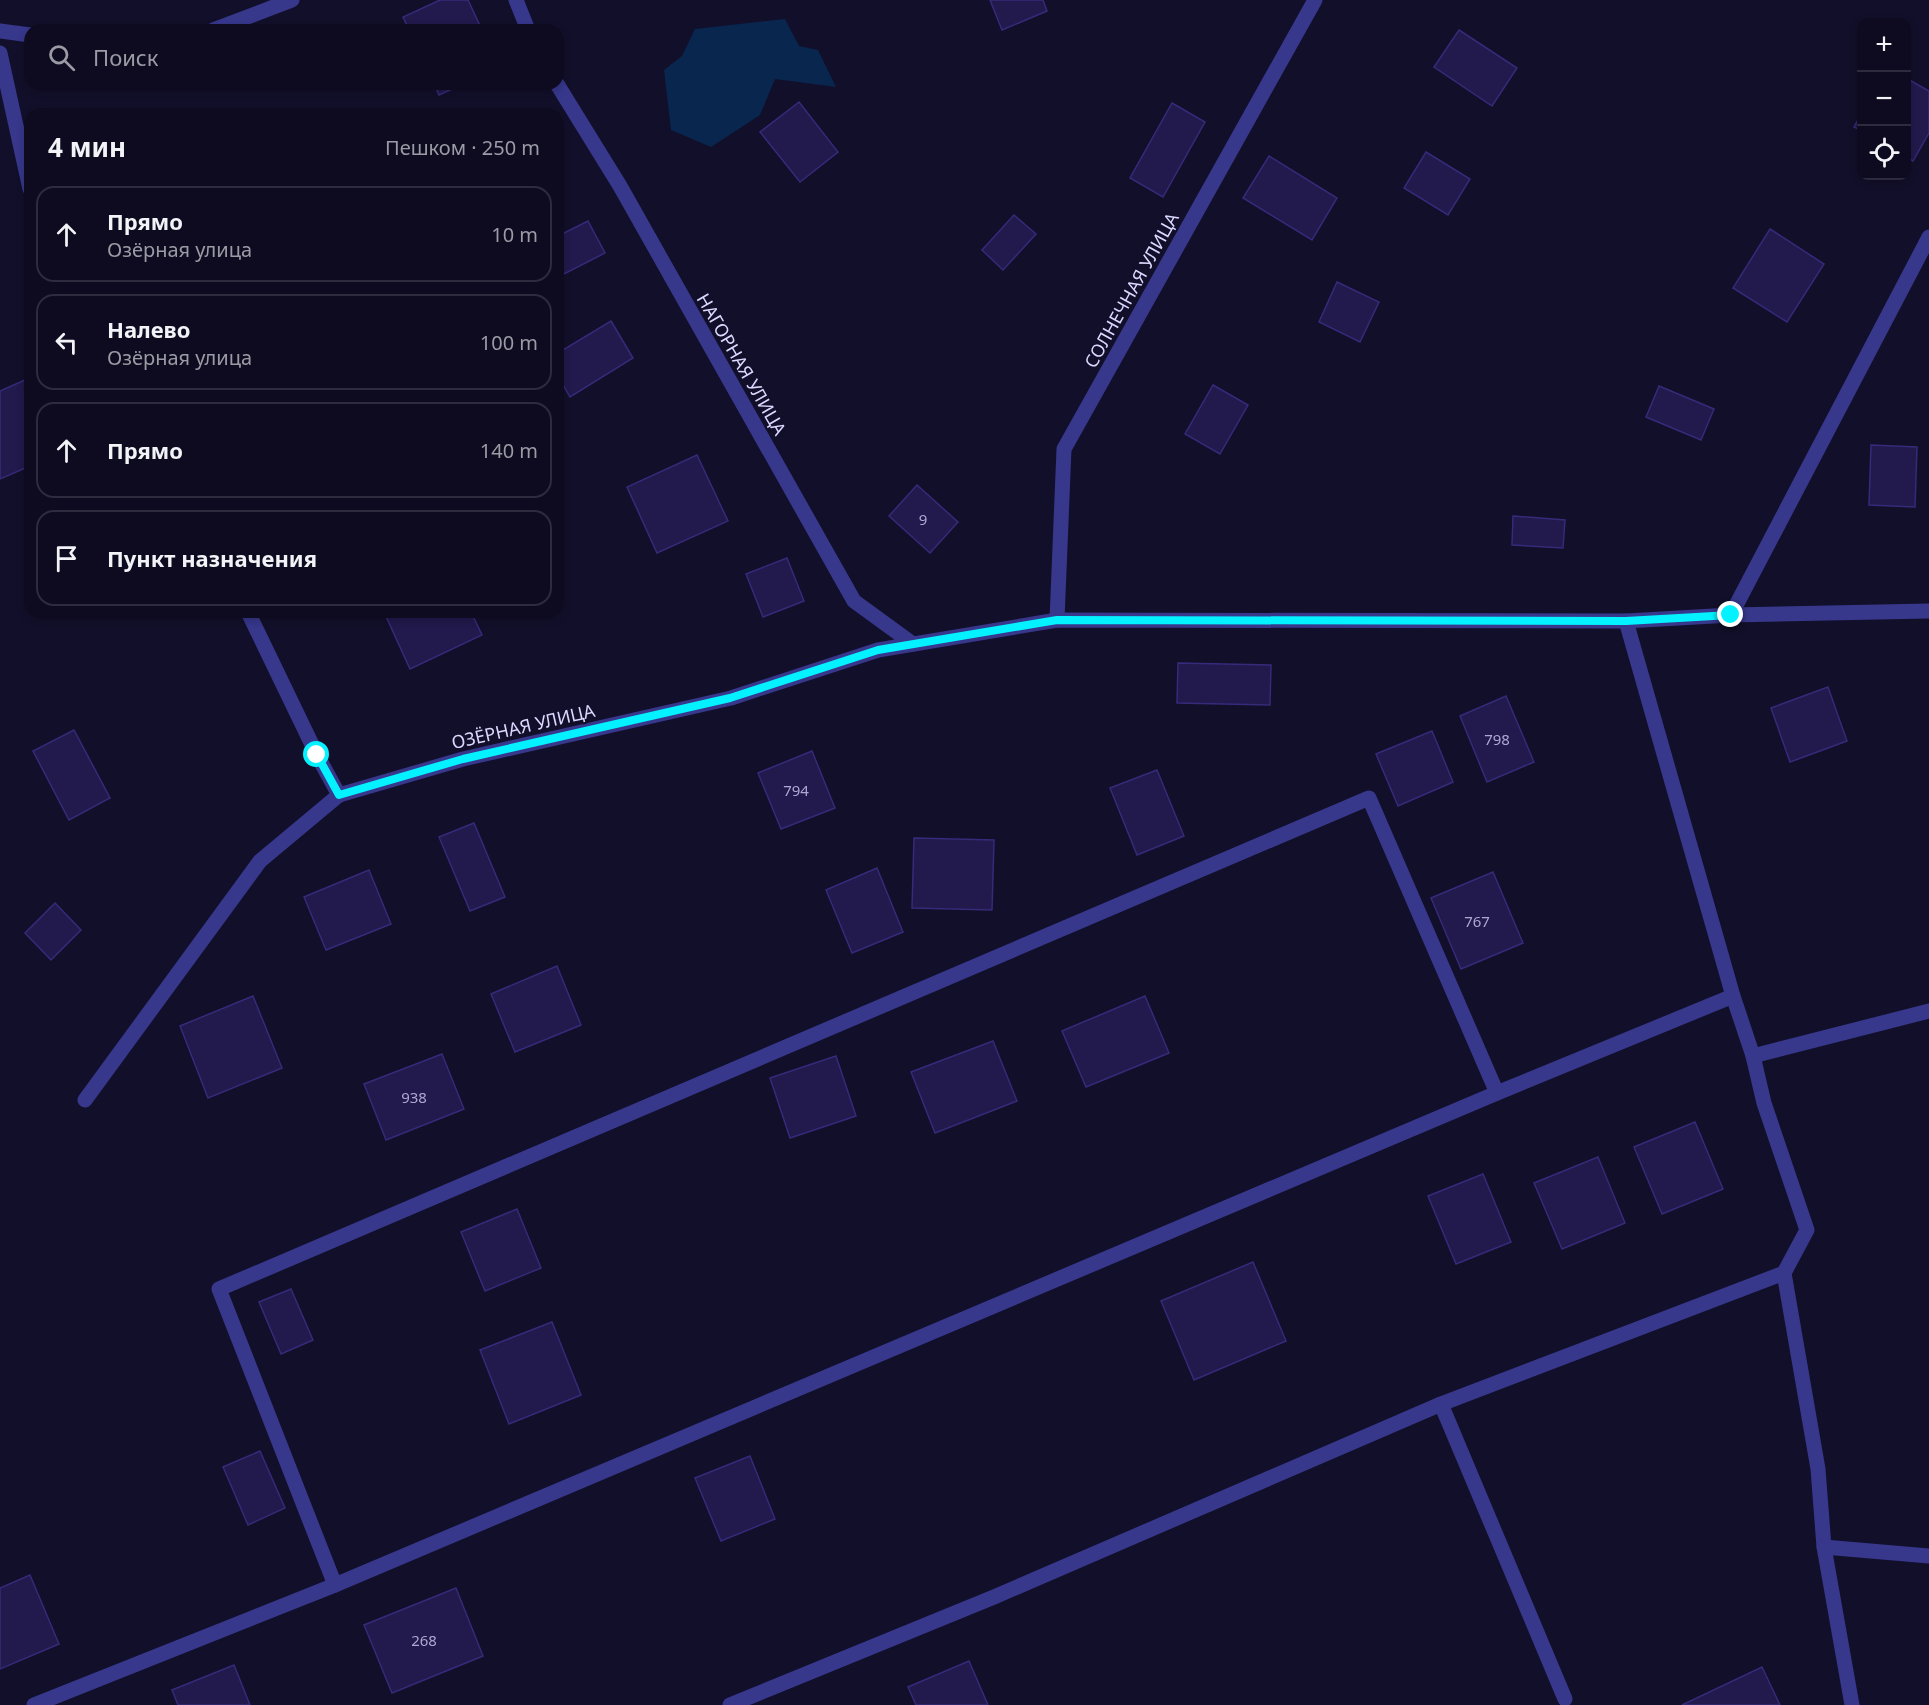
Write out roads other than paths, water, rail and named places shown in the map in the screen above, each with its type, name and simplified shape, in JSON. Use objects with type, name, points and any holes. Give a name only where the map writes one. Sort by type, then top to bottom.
[{"type":"street","points":[[229,24],[292,0]]},
{"type":"street","points":[[516,0],[526,24]]},
{"type":"street","name":"СОЛНЕЧНАЯ УЛИЦА","points":[[1057,620],[1064,450],[1315,0]]},
{"type":"street","points":[[0,31],[24,34]]},
{"type":"street","points":[[0,53],[24,162]]},
{"type":"street","name":"НАГОРНАЯ УЛИЦА","points":[[561,90],[620,186],[854,600],[914,644]]},
{"type":"street","points":[[1731,615],[1929,237]]},
{"type":"street","name":"ОЗЁРНАЯ УЛИЦА","points":[[339,795],[463,759],[730,698],[878,650],[1057,620],[1626,621],[1731,615],[1929,611]]},
{"type":"street","points":[[85,1101],[260,861],[339,795],[317,755],[251,618]]},
{"type":"street","points":[[1626,621],[1753,1056],[1764,1103],[1807,1230],[1784,1273],[1818,1469],[1824,1547],[1852,1705]]},
{"type":"street","points":[[335,1585],[219,1289],[1369,798],[1497,1093]]},
{"type":"street","points":[[34,1705],[335,1585],[1497,1093],[1734,996]]},
{"type":"street","points":[[1753,1056],[1929,1011]]},
{"type":"street","points":[[730,1705],[1005,1592],[1441,1404],[1784,1273]]},
{"type":"street","points":[[1441,1404],[1565,1699]]},
{"type":"street","points":[[1824,1547],[1929,1556]]},
{"type":"water","points":[[785,19],[799,46],[818,50],[836,87],[775,79],[760,115],[711,147],[671,130],[664,70],[682,56],[695,29]]}]
